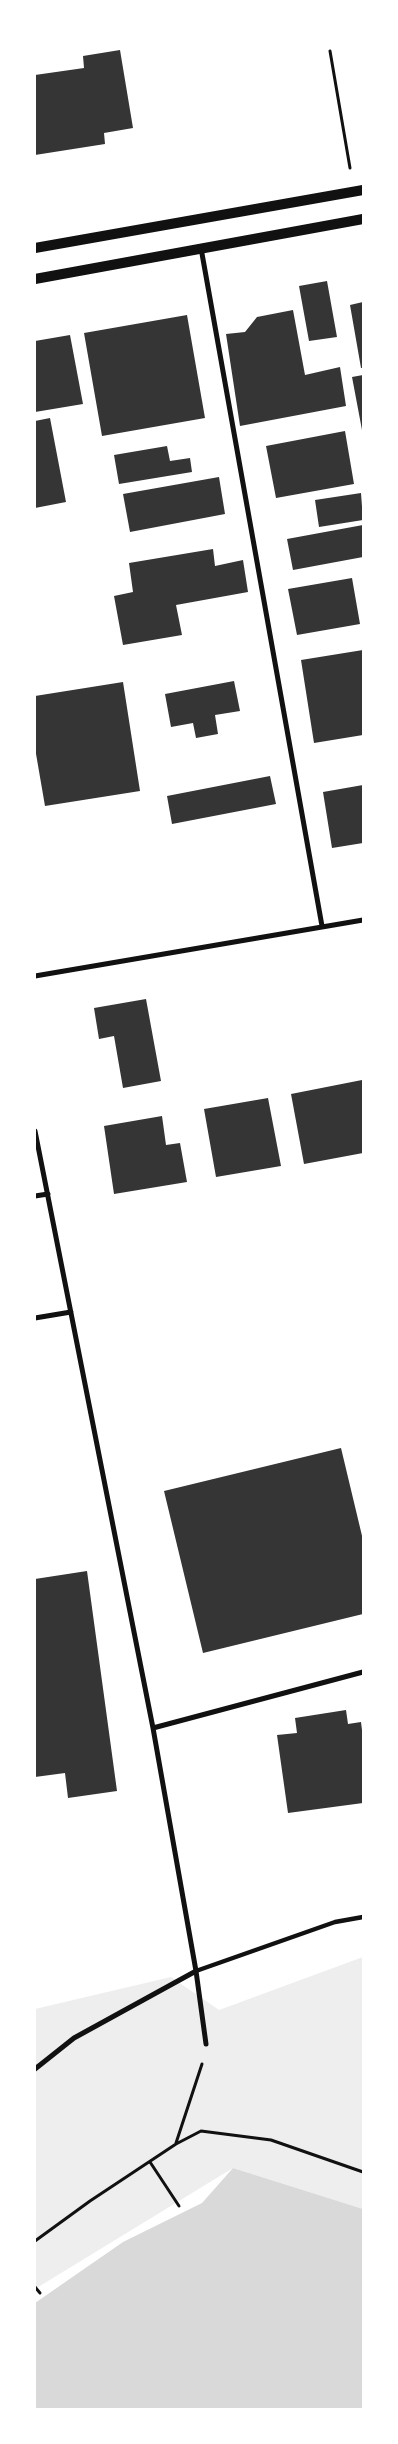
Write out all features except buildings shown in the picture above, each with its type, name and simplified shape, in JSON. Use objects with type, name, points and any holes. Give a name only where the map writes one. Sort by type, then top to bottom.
[{"type":"main road","points":[[35,248],[363,190]]},
{"type":"main road","points":[[35,279],[363,219]]},
{"type":"street","points":[[201,248],[322,926]]},
{"type":"street","points":[[35,976],[363,920]]},
{"type":"street","points":[[35,1131],[153,1728],[196,1970],[206,2044]]},
{"type":"street","points":[[35,1196],[48,1194]]},
{"type":"street","points":[[35,1318],[71,1312]]},
{"type":"street","points":[[153,1728],[363,1672]]},
{"type":"street","points":[[35,2069],[74,2038],[196,1970],[335,1922],[363,1917]]},
{"type":"path","points":[[330,51],[350,170]]},
{"type":"path","points":[[176,2144],[201,2068],[206,2044]]},
{"type":"path","points":[[35,2241],[90,2201],[176,2144],[201,2131],[272,2140],[363,2172]]},
{"type":"path","points":[[150,2162],[179,2206]]},
{"type":"path","points":[[35,2287],[40,2293]]},
{"type":"shaded area","points":[[363,1957],[363,2209],[233,2168],[35,2289],[35,2009],[171,1977],[219,2010]]},
{"type":"shaded area","points":[[233,2168],[363,2209],[363,2409],[35,2409],[35,2303],[123,2242],[202,2203]]}]
